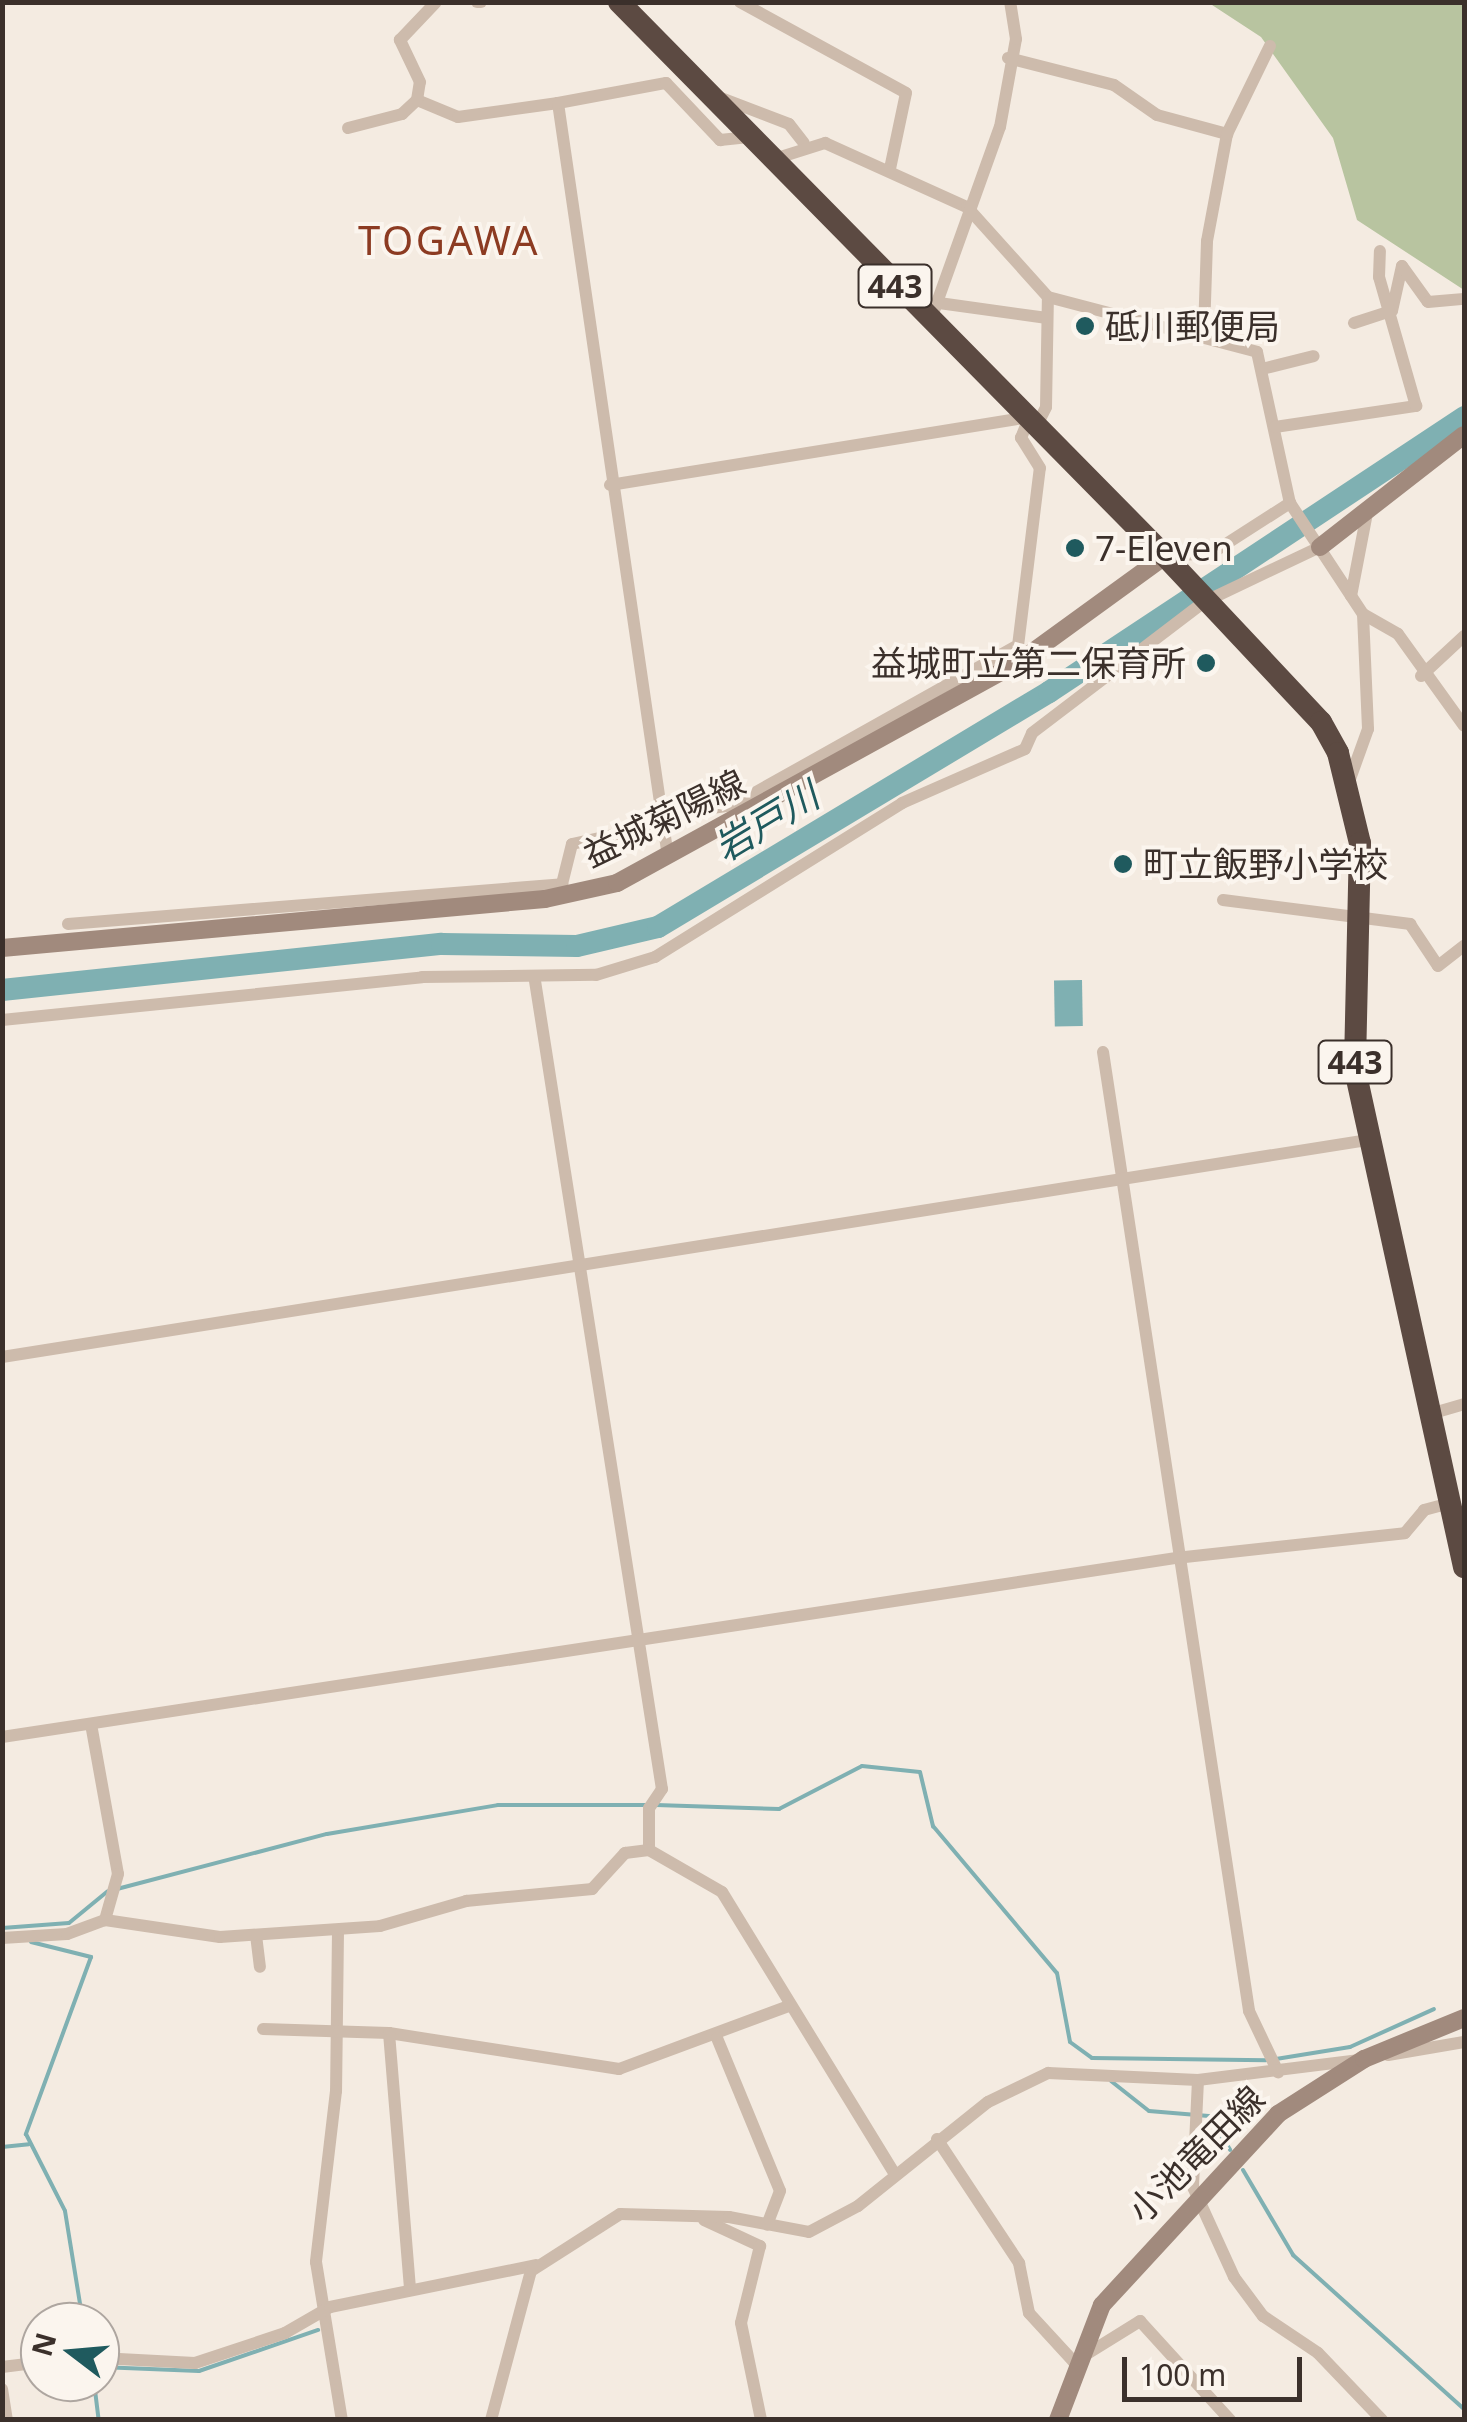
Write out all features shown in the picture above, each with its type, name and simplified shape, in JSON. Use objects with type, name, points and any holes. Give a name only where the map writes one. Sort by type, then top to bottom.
[{"type":"highway","name":"443","points":[[618,2],[771,160],[934,312],[1029,423],[1170,562],[1320,722],[1350,779],[1360,844],[1351,1010],[1367,1140],[1464,1567]]},
{"type":"main road","points":[[1318,542],[1366,513],[1402,476],[1464,435]]},
{"type":"main road","name":"益城菊陽線","points":[[2,948],[545,900],[616,883],[668,857],[1170,562]]},
{"type":"main road","name":"小池竜田線","points":[[1058,2420],[1074,2362],[1102,2305],[1197,2194],[1278,2114],[1364,2059],[1464,2018]]},
{"type":"street","points":[[348,128],[402,114],[417,100],[420,82],[400,40],[436,2]]},
{"type":"street","points":[[740,2],[906,94],[890,169]]},
{"type":"street","points":[[1010,2],[1017,21],[1008,58],[1000,128],[966,207],[934,312],[1047,318]]},
{"type":"street","points":[[1204,332],[1207,242],[1227,134],[1270,46]]},
{"type":"street","points":[[1008,58],[1114,85],[1157,115],[1227,134]]},
{"type":"street","points":[[417,100],[458,117],[666,83],[720,140],[749,137]]},
{"type":"street","points":[[708,94],[789,124],[804,143],[890,169],[966,207],[1048,298],[1204,332],[1257,352],[1266,368],[1290,503],[1362,614],[1368,730],[1350,779]]},
{"type":"street","points":[[558,103],[610,486],[668,857]]},
{"type":"street","points":[[771,160],[804,143]]},
{"type":"street","points":[[1275,427],[1416,406],[1380,251]]},
{"type":"street","points":[[1392,311],[1402,266],[1428,302],[1464,300]]},
{"type":"street","points":[[68,924],[562,884],[572,844],[663,819],[733,806],[1017,654],[1039,478],[1021,438],[1029,423],[1046,407],[1048,298]]},
{"type":"street","points":[[1354,323],[1392,311]]},
{"type":"street","points":[[1266,368],[1314,356]]},
{"type":"street","points":[[610,486],[1029,423]]},
{"type":"street","points":[[1170,562],[1212,554],[1290,503]]},
{"type":"street","points":[[1351,596],[1366,513]]},
{"type":"street","points":[[2,1020],[422,977],[534,980],[655,957],[902,803],[1024,749],[1032,733],[1204,602],[1318,542]]},
{"type":"street","points":[[1362,614],[1398,634],[1421,676],[1464,726]]},
{"type":"street","points":[[1421,676],[1464,636]]},
{"type":"street","points":[[1223,900],[1356,922],[1410,924],[1438,966],[1464,946]]},
{"type":"street","points":[[534,980],[662,1788],[649,1808],[649,1850]]},
{"type":"street","points":[[1103,1052],[1117,1183],[1249,2011],[1274,2063]]},
{"type":"street","points":[[2,1358],[1117,1183],[1367,1140]]},
{"type":"street","points":[[1430,1414],[1464,1404]]},
{"type":"street","points":[[2,1738],[1176,1558],[1405,1533],[1424,1510],[1450,1504]]},
{"type":"street","points":[[91,1724],[118,1874],[104,1920]]},
{"type":"street","points":[[2,1938],[67,1934],[104,1920],[187,1936],[338,1931],[466,1901],[592,1889],[626,1853],[649,1850],[722,1892],[788,2006],[894,2173]]},
{"type":"street","points":[[338,1931],[337,2031],[316,2262],[330,2307],[342,2420]]},
{"type":"street","points":[[256,1935],[260,1967]]},
{"type":"street","points":[[263,2029],[389,2033],[620,2068],[717,2038],[788,2006]]},
{"type":"street","points":[[389,2033],[410,2288]]},
{"type":"street","points":[[717,2038],[780,2191],[767,2225]]},
{"type":"street","points":[[120,2359],[195,2362],[285,2334],[330,2307],[543,2260],[620,2214],[687,2214],[767,2225],[829,2227],[937,2138],[1048,2073],[1198,2080],[1274,2063],[1364,2059],[1464,2042]]},
{"type":"street","points":[[1198,2080],[1197,2194],[1263,2316],[1318,2354],[1382,2420]]},
{"type":"street","points":[[937,2138],[1019,2263],[1028,2313],[1074,2362],[1140,2321],[1230,2420]]},
{"type":"street","points":[[687,2214],[760,2246],[741,2323],[761,2420]]},
{"type":"street","points":[[491,2420],[524,2288],[543,2260]]},
{"type":"street","points":[[2,2390],[8,2420]]},
{"type":"green space","points":[[1209,3],[1464,3],[1464,290],[1357,220],[1333,138],[1261,37]]},
{"type":"water","points":[[1054,980],[1082,980],[1083,1026],[1055,1026]]},
{"type":"waterway","name":"岩戸川","points":[[2,990],[442,944],[577,946],[658,927],[1049,692],[1464,417]]},
{"type":"waterway","points":[[656,1805],[779,1809],[862,1766],[920,1772],[933,1826],[1057,1973],[1070,2042],[1092,2058],[1266,2060]]},
{"type":"waterway","points":[[117,1889],[327,1834],[498,1805],[647,1805]]},
{"type":"waterway","points":[[2,1928],[69,1923],[108,1891]]},
{"type":"waterway","points":[[31,1942],[91,1957],[26,2134],[65,2211],[80,2302]]},
{"type":"waterway","points":[[1276,2059],[1350,2047],[1434,2009]]},
{"type":"waterway","points":[[1111,2081],[1149,2111],[1209,2116],[1230,2150]]},
{"type":"waterway","points":[[2,2147],[29,2144]]},
{"type":"waterway","points":[[1243,2170],[1293,2255],[1464,2409]]},
{"type":"waterway","points":[[120,2368],[199,2371],[318,2330]]},
{"type":"waterway","points":[[97,2402],[99,2420]]},
{"type":"place","name":"砥川郵便局","points":[[1085,326]]},
{"type":"place","name":"7-Eleven","points":[[1075,548]]},
{"type":"place","name":"益城町立第二保育所","points":[[1206,663]]},
{"type":"place","name":"町立飯野小学校","points":[[1123,864]]},
{"type":"district","name":"TOGAWA","points":[[449,240]]}]
